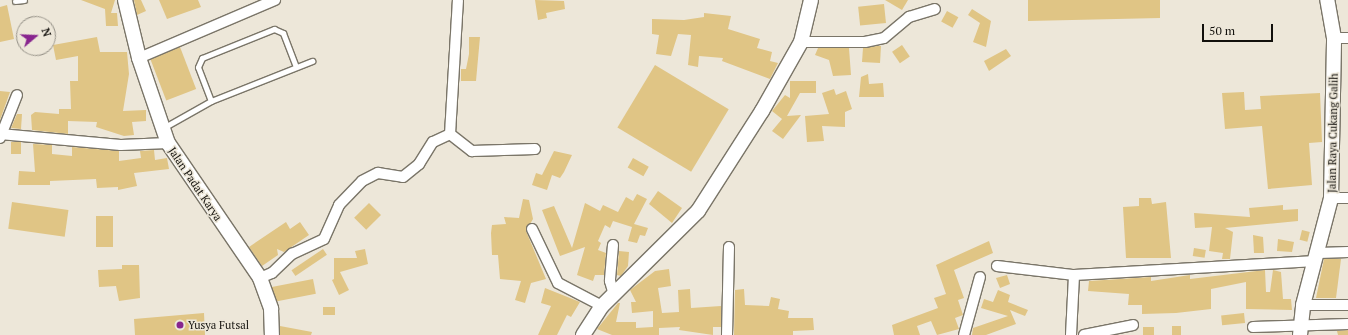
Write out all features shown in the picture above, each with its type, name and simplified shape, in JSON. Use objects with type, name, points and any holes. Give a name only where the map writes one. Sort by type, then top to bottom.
[{"type":"street","name":"Jalan Padat Karya","points":[[125,0],[139,58],[168,143],[260,278],[271,309],[272,335]]},
{"type":"street","points":[[139,58],[275,0]]},
{"type":"street","points":[[450,134],[458,0]]},
{"type":"street","points":[[584,335],[602,306],[698,211],[762,111],[801,42],[811,0]]},
{"type":"street","name":"Jalan Raya Cukang Galih","points":[[1300,330],[1303,305],[1318,257],[1331,198],[1341,38],[1326,0]]},
{"type":"street","points":[[801,42],[865,42],[884,38],[909,17],[935,9]]},
{"type":"street","points":[[17,95],[1,136],[121,145],[168,143]]},
{"type":"street","points":[[450,134],[472,151],[535,149]]},
{"type":"street","points":[[260,278],[272,273],[292,254],[324,239],[339,205],[362,181],[378,173],[403,177],[419,164],[433,142],[450,134]]},
{"type":"street","points":[[1331,198],[1348,198]]},
{"type":"street","points":[[532,229],[558,283],[602,306]]},
{"type":"street","points":[[614,245],[610,281],[614,295]]},
{"type":"street","points":[[727,335],[729,247]]},
{"type":"street","points":[[997,266],[1074,275],[1318,257],[1348,252]]},
{"type":"street","points":[[1071,335],[1074,275]]},
{"type":"street","points":[[964,335],[980,277]]},
{"type":"street","points":[[1303,305],[1348,305]]},
{"type":"street","points":[[1254,327],[1300,330],[1348,324]]},
{"type":"street","points":[[1084,335],[1133,325]]},
{"type":"lane","points":[[15,1],[24,0]]},
{"type":"lane","points":[[211,101],[198,67],[202,58],[274,29],[283,33],[296,67]]},
{"type":"lane","points":[[162,128],[211,101],[312,61]]},
{"type":"building","points":[[81,0],[115,0],[111,13],[117,13],[118,26],[106,26],[105,9]]},
{"type":"building","points":[[134,0],[141,0],[146,11],[137,15]]},
{"type":"building","points":[[159,0],[198,0],[201,7],[167,19]]},
{"type":"building","points":[[535,0],[564,1],[565,9],[546,13],[547,18],[538,20]]},
{"type":"building","points":[[885,0],[908,0],[902,10]]},
{"type":"building","points":[[1028,0],[1160,0],[1160,18],[1028,21]]},
{"type":"building","points":[[884,4],[886,23],[860,26],[858,7]]},
{"type":"building","points":[[7,5],[14,39],[0,42],[0,7]]},
{"type":"building","points":[[972,9],[991,21],[986,47],[973,42],[980,23],[968,15]]},
{"type":"building","points":[[947,11],[958,17],[953,28],[941,21]]},
{"type":"building","points":[[704,13],[731,16],[728,29],[760,39],[757,48],[772,52],[770,61],[778,63],[770,79],[722,61],[723,58],[699,56],[698,67],[688,65],[691,35],[678,34],[671,56],[656,54],[659,35],[652,34],[652,19],[684,20],[704,17]]},
{"type":"building","points":[[97,37],[100,52],[127,52],[129,74],[123,111],[146,110],[146,121],[132,122],[134,135],[124,136],[96,127],[97,122],[68,121],[68,134],[32,130],[31,115],[35,112],[59,114],[59,109],[71,109],[70,81],[78,81],[78,56],[56,60],[56,44]]},
{"type":"building","points":[[469,37],[480,37],[476,81],[461,81],[461,69],[466,69],[469,54]]},
{"type":"building","points":[[902,45],[910,57],[900,63],[892,52]]},
{"type":"building","points":[[881,46],[880,63],[862,62],[863,48]]},
{"type":"building","points":[[180,47],[196,89],[166,100],[150,58]]},
{"type":"building","points":[[818,48],[849,48],[851,75],[833,76],[829,60],[815,55]]},
{"type":"building","points":[[1006,49],[1011,56],[989,71],[984,61]]},
{"type":"building","points":[[655,65],[729,109],[691,172],[617,128]]},
{"type":"building","points":[[868,74],[869,84],[883,83],[884,97],[859,97],[861,77]]},
{"type":"building","points":[[790,81],[816,81],[816,93],[800,93],[787,116],[801,115],[783,139],[772,131],[782,119],[772,111],[785,95],[790,98]]},
{"type":"building","points":[[834,89],[836,95],[846,91],[852,109],[845,112],[845,127],[822,126],[824,141],[807,142],[805,116],[829,114],[822,93]]},
{"type":"building","points":[[0,91],[10,92],[0,120]]},
{"type":"building","points":[[1244,92],[1245,110],[1261,109],[1260,96],[1320,93],[1322,142],[1309,143],[1312,185],[1268,189],[1262,126],[1225,129],[1222,93]]},
{"type":"building","points":[[17,114],[22,114],[21,129],[11,128]]},
{"type":"building","points":[[11,142],[21,142],[21,154],[11,154]]},
{"type":"building","points":[[33,144],[52,145],[52,154],[72,156],[72,147],[119,151],[119,161],[141,158],[140,151],[154,150],[155,160],[167,158],[169,169],[134,173],[137,186],[118,190],[118,187],[97,188],[96,179],[50,181],[50,185],[18,185],[19,171],[35,172]]},
{"type":"building","points":[[554,151],[572,155],[564,172],[560,178],[552,175],[547,190],[532,185],[536,173],[542,175]]},
{"type":"building","points":[[633,158],[649,167],[643,176],[628,168]]},
{"type":"building","points":[[658,191],[682,208],[672,223],[649,204]]},
{"type":"building","points":[[637,194],[647,199],[634,224],[648,228],[645,236],[640,235],[637,243],[628,241],[632,227],[613,221],[610,228],[605,225],[598,241],[601,243],[598,250],[606,253],[604,275],[595,275],[593,281],[577,275],[585,247],[560,256],[542,210],[554,206],[572,248],[585,203],[600,211],[603,205],[618,212],[626,197],[633,201]]},
{"type":"building","points":[[1139,198],[1151,198],[1152,204],[1166,202],[1171,258],[1126,258],[1123,207],[1139,206]]},
{"type":"building","points":[[523,199],[529,200],[533,219],[526,231],[546,279],[531,283],[525,303],[515,300],[521,281],[500,279],[498,255],[492,255],[491,233],[492,225],[506,224],[504,217],[519,218]]},
{"type":"building","points":[[12,202],[68,210],[65,237],[8,229]]},
{"type":"building","points":[[369,203],[381,215],[366,230],[354,218]]},
{"type":"building","points":[[1283,205],[1283,210],[1298,209],[1298,221],[1225,228],[1233,232],[1230,259],[1222,259],[1223,253],[1209,251],[1212,227],[1195,228],[1194,213],[1250,217],[1249,208]]},
{"type":"building","points":[[96,216],[113,216],[113,247],[96,247]]},
{"type":"building","points":[[286,222],[290,229],[300,222],[309,235],[284,252],[277,249],[278,255],[262,266],[249,247]]},
{"type":"building","points":[[1302,230],[1310,232],[1307,242],[1300,240]]},
{"type":"building","points":[[1253,235],[1263,237],[1264,253],[1254,253]]},
{"type":"building","points":[[1278,239],[1294,242],[1292,252],[1277,251]]},
{"type":"building","points":[[989,241],[993,253],[954,270],[964,298],[958,300],[963,315],[955,318],[959,329],[937,335],[931,321],[917,326],[920,335],[894,335],[892,325],[938,308],[934,298],[946,294],[936,265]]},
{"type":"building","points":[[1194,248],[1206,250],[1205,258],[1193,256]]},
{"type":"building","points":[[323,249],[327,255],[295,276],[291,270]]},
{"type":"building","points":[[365,249],[368,264],[340,272],[349,290],[339,295],[332,280],[334,279],[334,258],[357,258],[355,251]]},
{"type":"building","points":[[619,251],[629,252],[628,266],[621,276],[617,275]]},
{"type":"building","points":[[1324,259],[1341,259],[1336,298],[1316,298]]},
{"type":"building","points":[[122,265],[139,265],[140,298],[119,301],[116,286],[99,287],[98,270],[122,269]]},
{"type":"building","points":[[669,269],[671,286],[658,288],[662,313],[679,312],[678,290],[690,289],[691,308],[721,306],[721,327],[713,327],[713,335],[679,330],[680,327],[659,328],[659,335],[612,335],[597,329],[618,303],[620,303],[616,322],[636,322],[636,328],[653,327],[653,311],[632,313],[631,302],[636,302],[630,290],[655,271]]},
{"type":"building","points":[[1265,270],[1266,292],[1270,292],[1273,270],[1281,272],[1283,299],[1291,299],[1292,310],[1246,309],[1246,282],[1211,289],[1211,309],[1176,313],[1142,314],[1142,305],[1128,305],[1129,294],[1088,291],[1089,281],[1151,277],[1151,281],[1190,275],[1190,279]]},
{"type":"building","points":[[1007,275],[1010,284],[1000,288],[996,278]]},
{"type":"building","points":[[313,279],[316,294],[275,302],[272,287]]},
{"type":"building","points":[[545,288],[580,302],[571,317],[567,315],[557,335],[538,335],[551,306],[541,303]]},
{"type":"building","points":[[744,289],[745,305],[769,306],[771,297],[780,299],[778,309],[789,311],[788,318],[813,318],[814,330],[793,331],[793,335],[734,335],[735,290]]},
{"type":"building","points":[[998,290],[1010,295],[1008,302],[1028,310],[1025,316],[1010,310],[1016,324],[986,335],[972,335],[973,328],[1008,316],[981,308],[984,299],[993,302]]},
{"type":"building","points":[[323,307],[335,307],[335,315],[323,315]]},
{"type":"building","name":"Yusya Futsal","points":[[204,313],[205,335],[135,335],[134,319]]},
{"type":"building","points":[[1244,313],[1245,323],[1222,325],[1221,315]]},
{"type":"building","points":[[280,326],[312,332],[311,335],[280,335]]},
{"type":"building","points":[[1172,326],[1181,326],[1181,335],[1172,335]]},
{"type":"building","points":[[1143,327],[1154,327],[1154,335],[1143,335]]},
{"type":"building","points":[[1348,330],[1348,335],[1338,335],[1337,331]]},
{"type":"place","name":"Yusya Futsal","points":[[180,325]]}]
